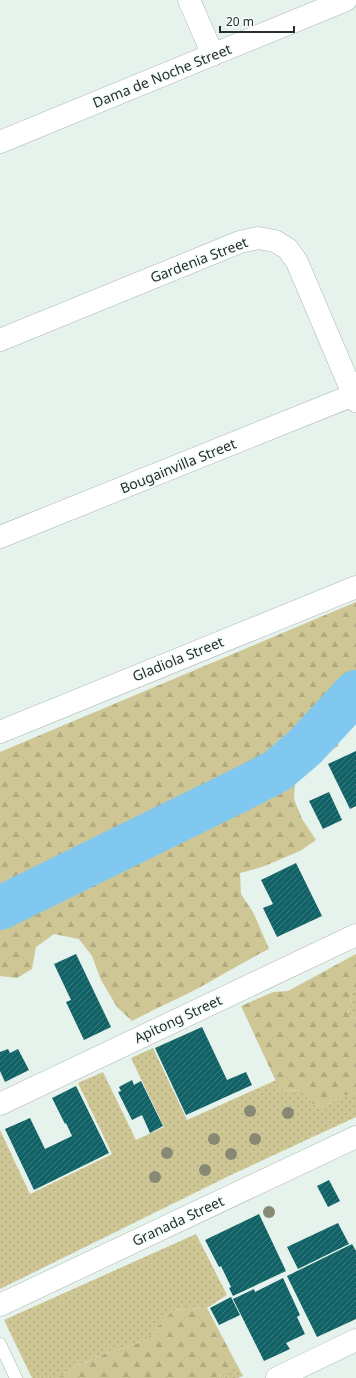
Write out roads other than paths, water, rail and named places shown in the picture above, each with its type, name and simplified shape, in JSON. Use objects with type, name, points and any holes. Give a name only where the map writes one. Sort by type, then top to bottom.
[{"type":"street","points":[[189,0],[213,55]]},
{"type":"street","name":"Dama de Noche Street","points":[[0,142],[346,0]]},
{"type":"street","name":"Gardenia Street","points":[[0,340],[240,242],[258,238],[275,241],[288,249],[297,262],[355,396]]},
{"type":"street","name":"Bougainvilla Street","points":[[0,538],[355,396]]},
{"type":"street","name":"Gladiola Street","points":[[0,732],[356,587]]},
{"type":"street","name":"Apitong Street","points":[[0,1104],[356,935]]},
{"type":"street","name":"Granada Street","points":[[0,1305],[356,1138]]},
{"type":"street","points":[[277,1378],[356,1340]]},
{"type":"lane","points":[[0,1344],[16,1378]]},
{"type":"waterway","points":[[0,908],[277,771],[305,747],[356,692]]}]
